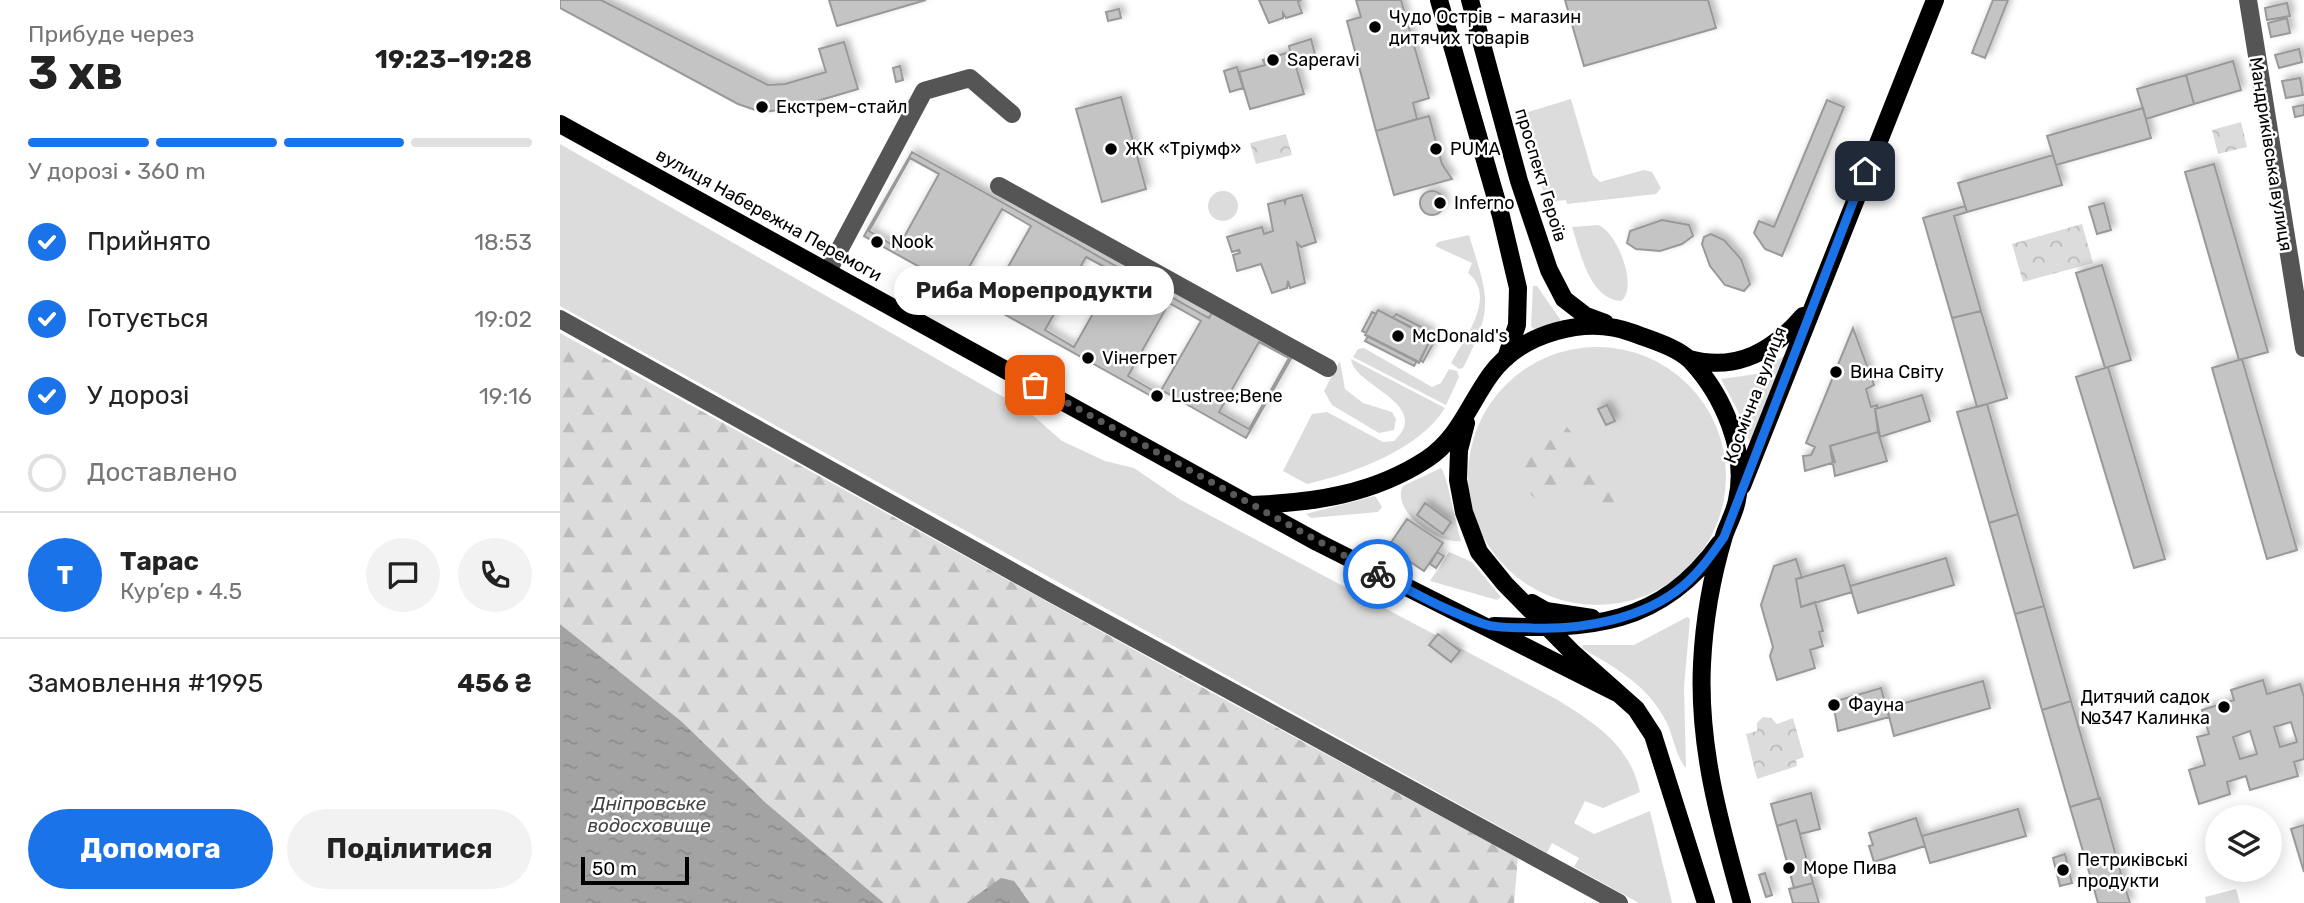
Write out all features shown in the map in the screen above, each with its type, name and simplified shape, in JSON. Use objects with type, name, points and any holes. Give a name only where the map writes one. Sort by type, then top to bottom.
[{"type":"main road","points":[[1439,0],[1501,216],[1518,288],[1517,326],[1506,358]]},
{"type":"main road","name":"проспект Героїв","points":[[1470,0],[1519,181],[1549,270],[1564,299],[1586,316],[1618,327]]},
{"type":"main road","name":"Космічна вулиця","points":[[1738,499],[1812,305],[1935,0]]},
{"type":"main road","name":"вулиця Набережна Перемоги","points":[[560,124],[1251,505],[1424,598],[1487,626],[1617,693]]},
{"type":"main road","name":"Космічна вулиця","points":[[1689,359],[1722,363],[1744,361],[1769,349],[1785,337],[1812,305]]},
{"type":"main road","name":"вулиця Набережна Перемоги","points":[[1251,505],[1322,500],[1385,482],[1429,458],[1448,441],[1468,416],[1492,373],[1506,358],[1528,343],[1557,331],[1587,326],[1618,327],[1689,359],[1724,409],[1734,438],[1738,468],[1738,499],[1724,537],[1709,607],[1702,664],[1704,738],[1717,812],[1742,903]]},
{"type":"main road","name":"вулиця Набережна Перемоги","points":[[1468,416],[1459,450],[1458,480],[1470,532],[1488,564],[1550,628],[1636,709],[1653,735],[1662,756],[1706,903]]},
{"type":"main road","name":"вулиця Набережна Перемоги","points":[[1487,626],[1584,627],[1653,605],[1682,587],[1701,569],[1724,537]]},
{"type":"main road","name":"вулиця Набережна Перемоги","points":[[1522,599],[1546,611],[1587,619],[1622,616]]},
{"type":"street","name":"Мандриківська вулиця","points":[[2248,0],[2304,348]]},
{"type":"street","points":[[828,271],[924,91],[970,78],[1012,114]]},
{"type":"street","points":[[999,186],[1328,368]]},
{"type":"street","points":[[560,319],[1051,593],[1619,903]]},
{"type":"green space","points":[[1571,99],[1593,175],[1600,182],[1644,170],[1652,172],[1661,188],[1656,194],[1567,204],[1566,200],[1546,202],[1524,118],[1528,112]]},
{"type":"green space","points":[[2241,122],[2247,147],[2218,154],[2212,130]]},
{"type":"green space","points":[[1286,134],[1292,155],[1256,164],[1250,143]]},
{"type":"green space","points":[[560,144],[1028,411],[1062,441],[1105,461],[1134,468],[1181,500],[1556,699],[1584,717],[1619,748],[1635,775],[1640,792],[1603,808],[1585,801],[1574,823],[1594,834],[1650,811],[1672,903],[1639,903],[1574,867],[1579,858],[1552,843],[1547,853],[560,306]]},
{"type":"green space","points":[[1223,191],[1234,195],[1238,206],[1234,217],[1223,221],[1212,217],[1208,206],[1212,195]]},
{"type":"green space","points":[[2082,224],[2093,263],[2023,282],[2012,244]]},
{"type":"green space","points":[[1598,225],[1612,238],[1627,273],[1626,294],[1621,301],[1601,292],[1594,283],[1572,227]]},
{"type":"green space","points":[[1469,235],[1481,275],[1485,303],[1480,331],[1463,368],[1459,369],[1451,363],[1476,317],[1480,293],[1468,273],[1472,263],[1435,246],[1438,242]]},
{"type":"green space","points":[[1533,286],[1537,286],[1560,319],[1559,323],[1534,329],[1531,326]]},
{"type":"green space","points":[[560,333],[1207,690],[1518,858],[1514,903],[1030,903],[1025,895],[974,897],[966,903],[884,903],[766,803],[681,721],[560,624]]},
{"type":"green space","points":[[1597,347],[1622,349],[1658,362],[1679,376],[1697,394],[1716,427],[1724,451],[1724,501],[1711,537],[1697,558],[1679,576],[1646,595],[1622,603],[1597,605],[1572,603],[1536,590],[1515,576],[1497,558],[1478,525],[1470,501],[1468,476],[1470,451],[1483,415],[1497,394],[1515,376],[1548,357],[1572,349]]},
{"type":"green space","points":[[1364,348],[1432,387],[1441,383],[1449,369],[1457,371],[1459,377],[1446,405],[1353,357],[1358,349]]},
{"type":"green space","points":[[1787,354],[1752,448],[1738,411],[1721,379],[1756,374]]},
{"type":"green space","points":[[1351,359],[1445,408],[1434,423],[1419,436],[1384,458],[1307,484],[1283,471],[1312,414],[1327,412],[1383,442],[1394,441],[1404,428],[1404,416],[1398,406],[1355,369]]},
{"type":"green space","points":[[1340,361],[1345,389],[1363,403],[1392,412],[1396,419],[1394,430],[1379,433],[1332,405],[1324,391]]},
{"type":"green space","points":[[1565,425],[1576,437],[1580,466],[1556,492],[1551,502],[1541,503],[1531,495],[1526,476],[1516,472],[1509,460],[1523,447],[1533,447],[1551,428]]},
{"type":"green space","points":[[1441,468],[1461,541],[1441,538],[1430,532],[1403,506],[1403,486]]},
{"type":"green space","points":[[1591,470],[1618,482],[1622,487],[1615,507],[1604,513],[1585,507],[1572,491],[1584,474]]},
{"type":"green space","points":[[1375,496],[1382,507],[1378,512],[1311,518],[1306,514]]},
{"type":"green space","points":[[1449,552],[1472,562],[1501,597],[1497,600],[1430,581]]},
{"type":"green space","points":[[1687,617],[1690,619],[1684,687],[1686,768],[1667,723],[1651,698],[1630,679],[1582,648],[1583,645],[1634,645]]},
{"type":"green space","points":[[1763,717],[1771,718],[1777,724],[1793,718],[1804,757],[1796,760],[1797,766],[1757,779],[1746,734],[1757,731],[1757,723]]},
{"type":"green space","points":[[2236,889],[2240,903],[2206,903],[2205,897]]},
{"type":"water","name":"Дніпровське водосховище","points":[[560,624],[681,721],[766,803],[884,903],[560,903]]},
{"type":"water","points":[[1001,878],[1014,881],[1030,903],[966,903]]},
{"type":"building","points":[[560,0],[601,0],[768,85],[785,84],[826,72],[819,49],[844,42],[858,89],[790,109],[761,112],[738,104],[560,8]]},
{"type":"building","points":[[829,0],[926,0],[837,26]]},
{"type":"building","points":[[1259,0],[1301,0],[1298,2],[1302,13],[1286,18],[1283,13],[1283,18],[1269,23]]},
{"type":"building","points":[[1356,0],[1401,0],[1429,98],[1413,103],[1417,119],[1376,131],[1347,21],[1361,17]]},
{"type":"building","points":[[1565,0],[1708,0],[1716,28],[1584,66]]},
{"type":"building","points":[[1993,0],[2008,0],[1985,58],[1972,53]]},
{"type":"building","points":[[2287,3],[2290,16],[2267,20],[2265,8]]},
{"type":"building","points":[[1119,9],[1121,18],[1108,21],[1106,12]]},
{"type":"building","points":[[2287,18],[2290,33],[2271,37],[2268,23]]},
{"type":"building","points":[[1311,39],[1315,54],[1294,60],[1304,94],[1250,109],[1239,72],[1265,65],[1263,60],[1290,52],[1289,46]]},
{"type":"building","points":[[2299,49],[2302,62],[2279,68],[2275,55]]},
{"type":"building","points":[[2233,61],[2241,90],[2194,104],[2186,75]]},
{"type":"building","points":[[900,66],[903,80],[896,82],[893,68]]},
{"type":"building","points":[[1237,67],[1243,88],[1230,92],[1224,71]]},
{"type":"building","points":[[2186,75],[2194,104],[2146,119],[2137,89]]},
{"type":"building","points":[[2300,78],[2303,95],[2286,98],[2282,81]]},
{"type":"building","name":"ЖК «Тріумф»","points":[[1121,97],[1146,189],[1102,202],[1076,109]]},
{"type":"building","points":[[1827,100],[1844,107],[1782,256],[1765,249],[1754,233],[1759,221],[1774,227]]},
{"type":"building","points":[[2304,105],[2304,115],[2295,117],[2293,107]]},
{"type":"building","points":[[2143,108],[2151,138],[2056,165],[2047,136]]},
{"type":"building","points":[[1429,116],[1442,164],[1452,179],[1394,195],[1376,131]]},
{"type":"building","points":[[912,152],[1209,318],[1212,312],[1292,357],[1246,438],[1165,392],[1160,401],[864,236]]},
{"type":"building","points":[[2053,155],[2062,185],[1967,212],[1958,183]]},
{"type":"building","points":[[910,158],[939,174],[898,248],[869,231]]},
{"type":"building","points":[[2214,164],[2268,352],[2239,360],[2185,172]]},
{"type":"building","points":[[1432,191],[1440,195],[1444,203],[1440,211],[1432,215],[1424,211],[1420,203],[1424,195]]},
{"type":"building","points":[[1302,195],[1316,242],[1301,247],[1297,243],[1305,283],[1290,288],[1288,281],[1287,288],[1272,293],[1261,264],[1237,271],[1233,255],[1240,253],[1239,250],[1232,252],[1227,237],[1262,227],[1264,234],[1273,231],[1268,204],[1284,200],[1285,203],[1286,199]]},
{"type":"building","points":[[2104,203],[2111,230],[2097,234],[2089,207]]},
{"type":"building","points":[[1965,206],[1967,212],[1954,216],[1981,311],[1952,318],[1923,218]]},
{"type":"building","points":[[1002,209],[1031,226],[990,299],[960,283]]},
{"type":"building","points":[[1662,220],[1689,225],[1693,236],[1682,244],[1660,251],[1636,249],[1627,243],[1630,231]]},
{"type":"building","points":[[1711,234],[1724,240],[1741,259],[1750,284],[1744,291],[1725,285],[1710,266],[1702,244],[1704,237]]},
{"type":"building","points":[[1086,257],[1116,273],[1074,347],[1045,330]]},
{"type":"building","points":[[2102,265],[2131,360],[2105,368],[2076,273]]},
{"type":"building","points":[[1169,303],[1201,321],[1159,394],[1128,376]]},
{"type":"building","name":"McDonald's","points":[[1378,310],[1431,338],[1419,363],[1365,335]]},
{"type":"building","points":[[1981,311],[2007,398],[1977,407],[1952,318]]},
{"type":"building","points":[[1372,312],[1376,314],[1366,333],[1362,331]]},
{"type":"building","points":[[1396,314],[1431,332],[1429,336],[1393,318]]},
{"type":"building","points":[[1853,328],[1874,385],[1866,389],[1871,407],[1877,405],[1878,408],[1875,409],[1878,432],[1830,446],[1835,462],[1805,471],[1803,456],[1811,455],[1815,447],[1806,443]]},
{"type":"building","points":[[1368,336],[1417,361],[1414,366],[1365,341]]},
{"type":"building","points":[[1430,340],[1434,342],[1423,362],[1420,360]]},
{"type":"building","points":[[1259,342],[1289,358],[1249,429],[1219,412]]},
{"type":"building","points":[[2242,359],[2297,550],[2267,559],[2212,368]]},
{"type":"building","points":[[2108,367],[2165,559],[2134,568],[2076,377]]},
{"type":"building","points":[[1922,395],[1930,421],[1880,437],[1875,409]]},
{"type":"building","points":[[1987,404],[2018,514],[1989,523],[1957,412]]},
{"type":"building","points":[[1607,405],[1615,421],[1606,425],[1598,409]]},
{"type":"building","points":[[1878,432],[1887,461],[1835,476],[1830,446]]},
{"type":"building","points":[[1425,503],[1451,522],[1443,534],[1417,515]]},
{"type":"building","points":[[2018,514],[2044,606],[2015,614],[1989,523]]},
{"type":"building","points":[[1407,519],[1443,543],[1424,571],[1388,547]]},
{"type":"building","points":[[1437,552],[1444,556],[1436,568],[1430,564]]},
{"type":"building","points":[[1946,558],[1954,585],[1858,613],[1850,586]]},
{"type":"building","points":[[1796,559],[1802,578],[1796,579],[1801,607],[1815,602],[1823,631],[1819,632],[1823,646],[1810,650],[1815,668],[1777,680],[1770,656],[1773,647],[1761,605],[1774,566]]},
{"type":"building","points":[[1844,565],[1852,592],[1801,607],[1796,579]]},
{"type":"building","points":[[2044,606],[2071,701],[2042,710],[2015,614]]},
{"type":"building","points":[[1438,634],[1460,651],[1451,662],[1429,645]]},
{"type":"building","points":[[2263,680],[2267,694],[2300,684],[2304,697],[2304,759],[2294,762],[2298,776],[2250,790],[2246,776],[2227,782],[2230,794],[2199,804],[2189,770],[2205,765],[2197,737],[2209,734],[2202,710],[2234,700],[2231,690]],"holes":[[[2291,722],[2297,742],[2280,747],[2274,727]],[[2250,731],[2257,754],[2240,759],[2233,737]]]},
{"type":"building","points":[[1983,681],[1990,708],[1894,736],[1887,708]]},
{"type":"building","points":[[1881,688],[1889,717],[1838,731],[1833,702]]},
{"type":"building","points":[[2071,701],[2099,798],[2070,807],[2042,710]]},
{"type":"building","points":[[1811,793],[1820,829],[1800,834],[1796,820],[1777,826],[1771,804]]},
{"type":"building","points":[[2100,798],[2121,874],[2092,882],[2070,807]]},
{"type":"building","points":[[2018,809],[2026,836],[1930,863],[1922,836]]},
{"type":"building","points":[[1916,818],[1925,846],[1874,862],[1869,846],[1873,845],[1869,833]]},
{"type":"building","points":[[1796,820],[1813,883],[1794,888],[1777,826]]},
{"type":"building","points":[[2304,825],[2304,872],[2291,829]]},
{"type":"building","name":"Петриківські продукти","points":[[2065,854],[2072,883],[2060,886],[2053,858]]},
{"type":"building","points":[[1765,873],[1772,895],[1766,897],[1759,875]]},
{"type":"building","points":[[2121,874],[2130,903],[2098,903],[2092,882]]},
{"type":"building","points":[[1813,883],[1819,903],[1793,903],[1789,889]]},
{"type":"way so far","points":[[1035,385],[1378,574]]},
{"type":"place","name":"Чудо Острів - магазин дитячих товарів","points":[[1375,27]]},
{"type":"place","name":"Saperavi","points":[[1273,60]]},
{"type":"place","name":"Екстрем-стайл","points":[[762,107]]},
{"type":"place","name":"ЖК «Тріумф»","points":[[1111,149]]},
{"type":"place","name":"PUMA","points":[[1436,149]]},
{"type":"place","name":"Inferno","points":[[1440,203]]},
{"type":"place","name":"Nook","points":[[877,242]]},
{"type":"place","name":"McDonald's","points":[[1398,336]]},
{"type":"place","name":"Vінегрет","points":[[1088,358]]},
{"type":"place","name":"Вина Світу","points":[[1836,372]]},
{"type":"place","name":"Риба Морепродукти","points":[[1035,385]]},
{"type":"place","name":"Lustree;Bene","points":[[1157,396]]},
{"type":"place","name":"Фауна","points":[[1834,705]]},
{"type":"place","name":"Дитячий садок №347 Калинка","points":[[2224,707]]},
{"type":"place","name":"Море Пива","points":[[1789,868]]},
{"type":"place","name":"Петриківські продукти","points":[[2063,870]]},
{"type":"route","points":[[1378,574],[1487,626],[1584,627],[1653,605],[1682,587],[1701,569],[1724,537],[1749,466],[1865,171]]}]
